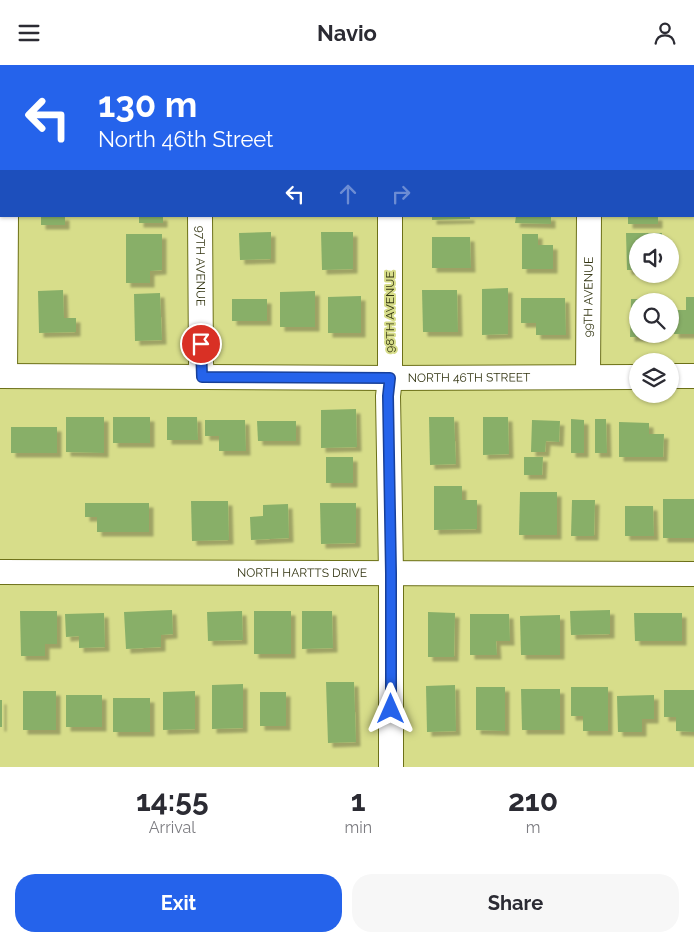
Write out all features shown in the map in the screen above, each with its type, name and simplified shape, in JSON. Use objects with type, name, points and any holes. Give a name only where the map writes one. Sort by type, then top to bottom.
[{"type":"street","points":[[2,376],[6,217]]},
{"type":"street","name":"97TH AVENUE","points":[[200,217],[202,377]]},
{"type":"street","name":"98TH AVENUE","points":[[390,217],[390,378],[388,396],[391,573],[391,767]]},
{"type":"street","name":"99TH AVENUE","points":[[588,377],[589,217]]},
{"type":"street","name":"NORTH 46TH STREET","points":[[2,376],[629,377]]},
{"type":"street","points":[[679,376],[694,376]]},
{"type":"street","name":"NORTH HARTTS DRIVE","points":[[0,571],[694,574]]},
{"type":"building","points":[[41,217],[65,217],[65,225],[41,225]]},
{"type":"building","points":[[139,217],[163,217],[163,223],[139,223]]},
{"type":"building","points":[[432,217],[470,217],[470,219],[432,220]]},
{"type":"building","points":[[516,217],[551,217],[551,224],[515,223]]},
{"type":"building","points":[[628,217],[658,217],[658,224],[628,224]]},
{"type":"building","points":[[271,232],[271,259],[240,260],[239,233]]},
{"type":"building","points":[[321,232],[353,232],[353,269],[322,270]]},
{"type":"building","points":[[626,233],[629,233],[629,270],[627,270]]},
{"type":"building","points":[[126,234],[162,234],[162,270],[150,271],[150,283],[126,283]]},
{"type":"building","points":[[522,234],[538,234],[538,245],[553,245],[553,269],[522,269]]},
{"type":"building","points":[[432,237],[470,237],[471,268],[432,268]]},
{"type":"building","points":[[508,288],[508,334],[482,335],[482,289]]},
{"type":"building","points":[[63,290],[64,318],[76,318],[76,332],[39,333],[38,291]]},
{"type":"building","points":[[422,290],[457,290],[458,332],[423,332]]},
{"type":"building","points":[[315,291],[315,327],[280,327],[280,292]]},
{"type":"building","points":[[160,293],[162,340],[135,341],[134,294]]},
{"type":"building","points":[[361,296],[361,333],[328,333],[328,297]]},
{"type":"building","points":[[686,297],[694,297],[694,334],[679,334],[679,310],[686,310]]},
{"type":"building","points":[[521,298],[565,298],[566,335],[536,335],[536,323],[521,323]]},
{"type":"building","points":[[232,299],[267,299],[267,321],[232,321]]},
{"type":"building","points":[[356,409],[357,447],[321,448],[321,410]]},
{"type":"building","points":[[66,417],[104,417],[104,453],[66,452]]},
{"type":"building","points":[[113,417],[150,417],[150,443],[113,443]]},
{"type":"building","points":[[167,417],[197,417],[198,440],[167,440]]},
{"type":"building","points":[[429,417],[454,417],[456,464],[430,465]]},
{"type":"building","points":[[483,417],[508,417],[509,454],[483,455]]},
{"type":"building","points":[[571,419],[584,420],[584,453],[571,453]]},
{"type":"building","points":[[595,419],[606,419],[607,453],[595,453]]},
{"type":"building","points":[[205,420],[245,420],[246,451],[219,451],[219,436],[205,436]]},
{"type":"building","points":[[532,420],[560,421],[559,442],[546,441],[545,452],[531,452]]},
{"type":"building","points":[[257,421],[296,421],[296,441],[258,441]]},
{"type":"building","points":[[619,422],[649,423],[649,434],[664,434],[663,457],[619,457]]},
{"type":"building","points":[[11,427],[57,427],[57,453],[11,453]]},
{"type":"building","points":[[326,457],[353,457],[353,483],[326,483]]},
{"type":"building","points":[[524,457],[543,457],[542,475],[524,475]]},
{"type":"building","points":[[434,486],[462,486],[462,500],[477,500],[477,529],[434,530]]},
{"type":"building","points":[[520,492],[557,492],[557,535],[519,535]]},
{"type":"building","points":[[663,499],[694,499],[694,538],[663,538]]},
{"type":"building","points":[[572,500],[595,500],[594,536],[571,536]]},
{"type":"building","points":[[191,501],[228,501],[229,540],[192,541]]},
{"type":"building","points":[[85,503],[149,503],[149,532],[97,532],[97,517],[85,517]]},
{"type":"building","points":[[320,503],[356,503],[356,543],[321,544]]},
{"type":"building","points":[[288,504],[289,538],[251,540],[250,517],[263,516],[263,505]]},
{"type":"building","points":[[625,506],[653,506],[654,536],[625,536]]},
{"type":"building","points":[[172,610],[173,634],[161,635],[161,647],[126,649],[124,612]]},
{"type":"building","points":[[610,610],[610,634],[571,635],[570,611]]},
{"type":"building","points":[[20,611],[57,611],[57,644],[45,644],[45,656],[21,656]]},
{"type":"building","points":[[242,611],[243,640],[208,641],[207,612]]},
{"type":"building","points":[[254,611],[291,611],[291,654],[254,654]]},
{"type":"building","points":[[302,611],[332,611],[333,648],[302,649]]},
{"type":"building","points":[[428,612],[455,613],[454,657],[428,657]]},
{"type":"building","points":[[104,613],[105,647],[79,648],[79,636],[66,637],[65,614]]},
{"type":"building","points":[[634,613],[682,613],[682,641],[635,641]]},
{"type":"building","points":[[470,614],[509,614],[510,641],[496,641],[497,655],[470,655]]},
{"type":"building","points":[[560,615],[560,655],[521,655],[520,616]]},
{"type":"building","points":[[326,682],[354,682],[356,742],[328,743]]},
{"type":"building","points":[[243,684],[243,728],[212,729],[212,685]]},
{"type":"building","points":[[455,685],[456,731],[427,732],[426,686]]},
{"type":"building","points":[[476,687],[505,687],[505,731],[476,730]]},
{"type":"building","points":[[571,687],[608,687],[608,731],[583,731],[583,716],[571,716]]},
{"type":"building","points":[[521,689],[560,689],[560,730],[522,730]]},
{"type":"building","points":[[664,690],[694,690],[694,732],[676,731],[676,717],[664,717]]},
{"type":"building","points":[[23,691],[56,691],[56,730],[23,730]]},
{"type":"building","points":[[195,691],[195,729],[163,730],[163,692]]},
{"type":"building","points":[[260,692],[286,692],[286,726],[260,726]]},
{"type":"building","points":[[66,695],[102,695],[102,727],[66,727]]},
{"type":"building","points":[[654,695],[654,719],[642,719],[642,732],[618,732],[617,696]]},
{"type":"building","points":[[113,698],[150,698],[150,732],[113,732]]},
{"type":"building","points":[[0,700],[2,700],[2,727],[0,727]]},
{"type":"route","points":[[201,344],[202,377],[390,378],[388,396],[391,709]]}]
